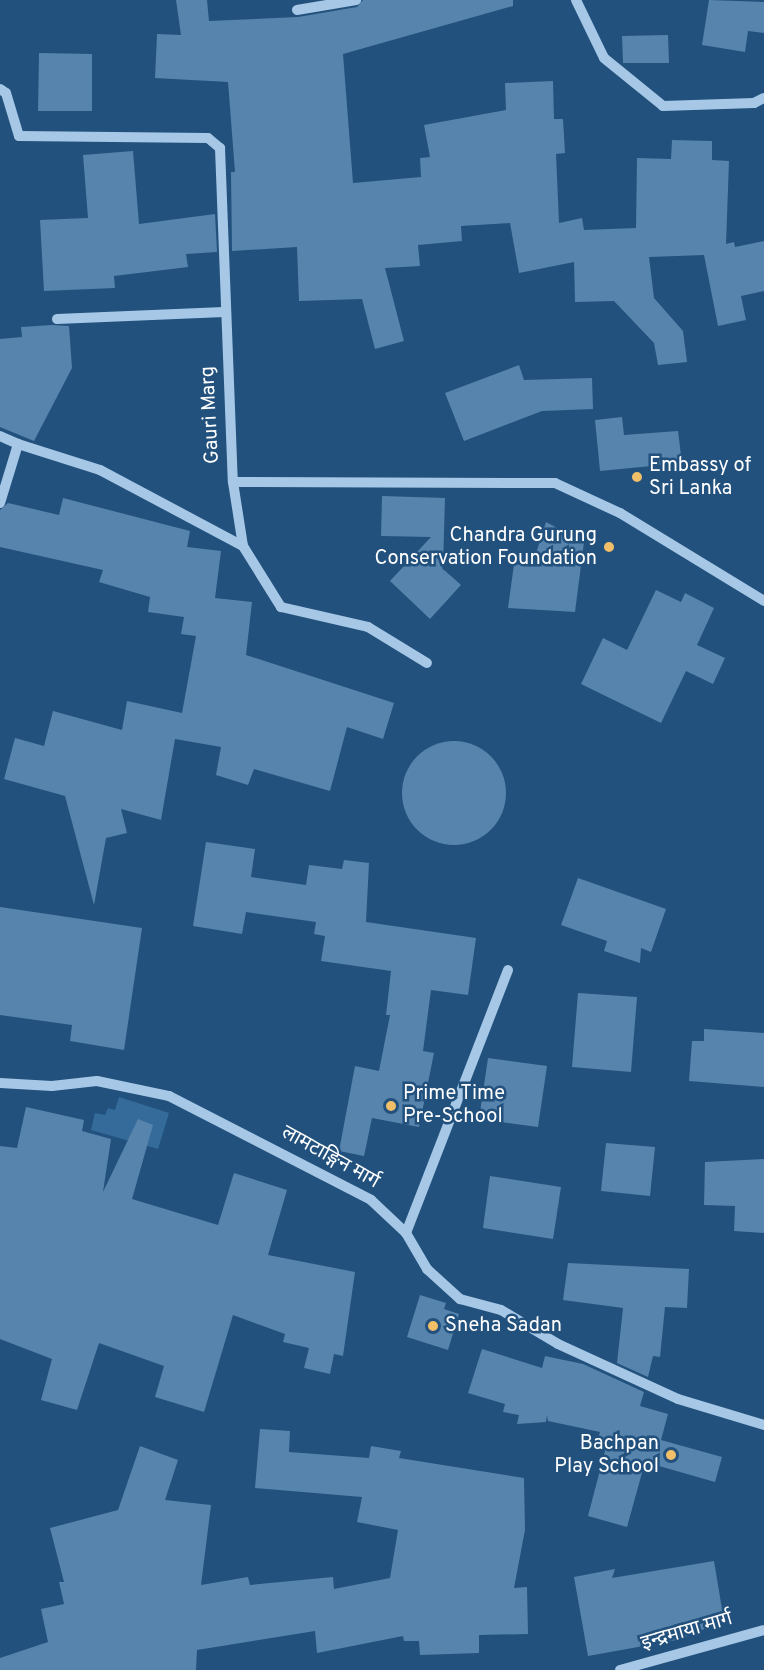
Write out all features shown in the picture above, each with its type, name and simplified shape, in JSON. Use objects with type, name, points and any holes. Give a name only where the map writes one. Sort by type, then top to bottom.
[{"type":"street","points":[[297,10],[356,0]]},
{"type":"street","points":[[576,0],[604,58],[663,106],[754,103],[764,98]]},
{"type":"street","name":"Gauri Marg","points":[[0,89],[6,93],[19,136],[208,138],[220,148],[224,312],[232,482],[555,483],[620,513],[764,601]]},
{"type":"street","points":[[57,319],[224,312]]},
{"type":"street","points":[[0,436],[100,470],[243,546]]},
{"type":"street","points":[[0,503],[18,444]]},
{"type":"street","points":[[232,482],[243,546],[281,607],[368,627],[427,663]]},
{"type":"street","points":[[406,1233],[507,970]]},
{"type":"street","name":"लामटाङ्गिन मार्ग","points":[[0,1083],[52,1086],[97,1081],[170,1096],[363,1194],[406,1233],[427,1269],[460,1299],[501,1310],[558,1344],[678,1399],[764,1425]]},
{"type":"street","name":"इन्द्रमाया मार्ग","points":[[620,1670],[764,1630]]},
{"type":"shaded area","points":[[119,1097],[169,1113],[158,1149],[91,1130],[95,1113],[105,1115],[108,1108],[115,1110]]},
{"type":"building","points":[[176,0],[207,0],[209,21],[298,17],[357,7],[363,0],[513,0],[513,6],[343,54],[353,183],[421,177],[420,158],[430,157],[424,125],[506,110],[505,83],[553,81],[554,119],[563,119],[565,153],[556,154],[559,223],[582,218],[584,230],[636,228],[637,158],[671,159],[672,140],[712,141],[712,160],[729,161],[726,244],[734,242],[735,247],[764,241],[764,291],[741,296],[746,320],[718,326],[704,255],[649,257],[654,298],[683,331],[687,362],[658,365],[654,343],[614,301],[575,302],[574,262],[519,273],[510,223],[461,226],[462,241],[418,245],[420,266],[385,268],[404,341],[375,349],[362,299],[299,301],[297,247],[232,251],[231,172],[235,172],[228,82],[155,78],[157,34],[181,35]]},
{"type":"building","points":[[709,0],[764,2],[764,33],[748,31],[745,52],[702,45]]},
{"type":"building","points":[[668,35],[669,63],[623,63],[622,36]]},
{"type":"building","points":[[39,53],[92,54],[92,111],[38,111]]},
{"type":"building","points":[[133,151],[139,224],[215,214],[217,252],[186,254],[188,267],[114,276],[115,288],[44,291],[40,220],[88,218],[83,155]]},
{"type":"building","points":[[69,326],[72,368],[34,441],[0,427],[0,339],[22,337],[21,327]]},
{"type":"building","points":[[519,365],[524,380],[592,378],[593,409],[542,411],[464,441],[445,393]]},
{"type":"building","points":[[622,417],[624,435],[678,431],[682,463],[600,471],[595,420]]},
{"type":"building","points":[[382,496],[445,498],[443,569],[461,585],[430,619],[390,581],[431,537],[381,536]]},
{"type":"building","points":[[63,498],[190,531],[187,547],[221,551],[215,598],[252,602],[246,655],[394,703],[383,739],[347,727],[330,791],[254,769],[248,785],[216,775],[221,747],[175,739],[161,820],[121,809],[127,833],[106,838],[94,905],[65,796],[4,779],[15,738],[44,746],[53,711],[122,730],[127,701],[182,713],[196,636],[181,634],[184,617],[148,612],[150,597],[99,582],[103,570],[0,547],[0,510],[8,503],[59,515]]},
{"type":"building","points":[[546,522],[584,542],[575,612],[508,608],[514,564],[532,566]]},
{"type":"building","points":[[656,590],[681,602],[685,593],[714,608],[697,645],[725,658],[713,684],[686,671],[661,723],[581,684],[603,638],[627,650]]},
{"type":"building","points":[[454,741],[474,745],[491,756],[502,773],[506,793],[502,813],[491,830],[474,841],[454,845],[434,841],[417,830],[406,813],[402,793],[406,773],[417,756],[434,745]]},
{"type":"building","points":[[206,842],[255,849],[251,877],[306,885],[309,865],[342,869],[344,860],[369,863],[366,922],[476,938],[468,995],[431,990],[423,1051],[434,1053],[419,1127],[372,1118],[364,1156],[339,1151],[355,1066],[379,1071],[390,1015],[386,1015],[391,971],[321,961],[325,936],[314,934],[316,922],[246,912],[242,934],[193,926]]},
{"type":"building","points":[[578,878],[666,909],[651,952],[641,948],[640,963],[604,951],[607,941],[561,925]]},
{"type":"building","points":[[0,907],[142,928],[124,1050],[70,1041],[72,1025],[0,1015]]},
{"type":"building","points":[[578,993],[637,997],[631,1072],[572,1067]]},
{"type":"building","points":[[704,1029],[764,1033],[764,1087],[689,1081],[692,1041],[704,1041]]},
{"type":"building","points":[[488,1058],[547,1066],[538,1127],[479,1119]]},
{"type":"building","points":[[26,1107],[84,1120],[82,1131],[111,1139],[103,1192],[138,1119],[153,1125],[132,1199],[218,1225],[234,1173],[287,1190],[268,1255],[355,1272],[343,1356],[334,1354],[330,1374],[304,1368],[309,1348],[283,1342],[285,1334],[233,1315],[204,1412],[155,1397],[164,1366],[99,1343],[77,1410],[41,1400],[52,1359],[0,1339],[0,1146],[17,1148]]},
{"type":"building","points":[[606,1143],[655,1147],[650,1196],[601,1191]]},
{"type":"building","points":[[764,1159],[764,1233],[734,1231],[735,1206],[704,1205],[705,1162]]},
{"type":"building","points":[[490,1176],[561,1187],[553,1239],[483,1228]]},
{"type":"building","points":[[568,1263],[689,1269],[687,1308],[665,1307],[660,1357],[653,1356],[648,1377],[617,1363],[623,1308],[563,1300]]},
{"type":"building","name":"Sneha Sadan","points":[[420,1295],[446,1303],[444,1309],[459,1314],[448,1350],[407,1337]]},
{"type":"building","points":[[482,1349],[542,1368],[545,1356],[583,1364],[644,1392],[640,1406],[668,1414],[661,1440],[722,1457],[715,1482],[645,1462],[627,1527],[588,1516],[605,1451],[595,1449],[600,1432],[548,1421],[547,1415],[546,1422],[517,1424],[519,1415],[503,1412],[505,1404],[468,1393]]},
{"type":"building","points":[[260,1429],[290,1431],[289,1452],[369,1458],[371,1446],[401,1451],[399,1458],[524,1478],[525,1530],[514,1588],[527,1587],[528,1634],[479,1635],[479,1653],[420,1655],[419,1641],[404,1641],[403,1636],[317,1653],[315,1631],[197,1650],[196,1670],[0,1670],[0,1658],[48,1642],[41,1609],[64,1604],[59,1582],[64,1582],[50,1528],[118,1510],[140,1446],[178,1460],[165,1500],[211,1505],[201,1585],[248,1577],[250,1585],[333,1577],[334,1589],[390,1578],[398,1530],[357,1522],[362,1497],[255,1488]]},
{"type":"building","points":[[714,1561],[724,1621],[677,1640],[588,1656],[574,1577],[615,1569],[612,1578]]},
{"type":"place","name":"Embassy of Sri Lanka","points":[[637,477]]},
{"type":"place","name":"Chandra Gurung Conservation Foundation","points":[[609,547]]},
{"type":"place","name":"Prime Time Pre-School","points":[[391,1106]]},
{"type":"place","name":"Sneha Sadan","points":[[433,1326]]},
{"type":"place","name":"Bachpan Play School","points":[[671,1455]]}]
